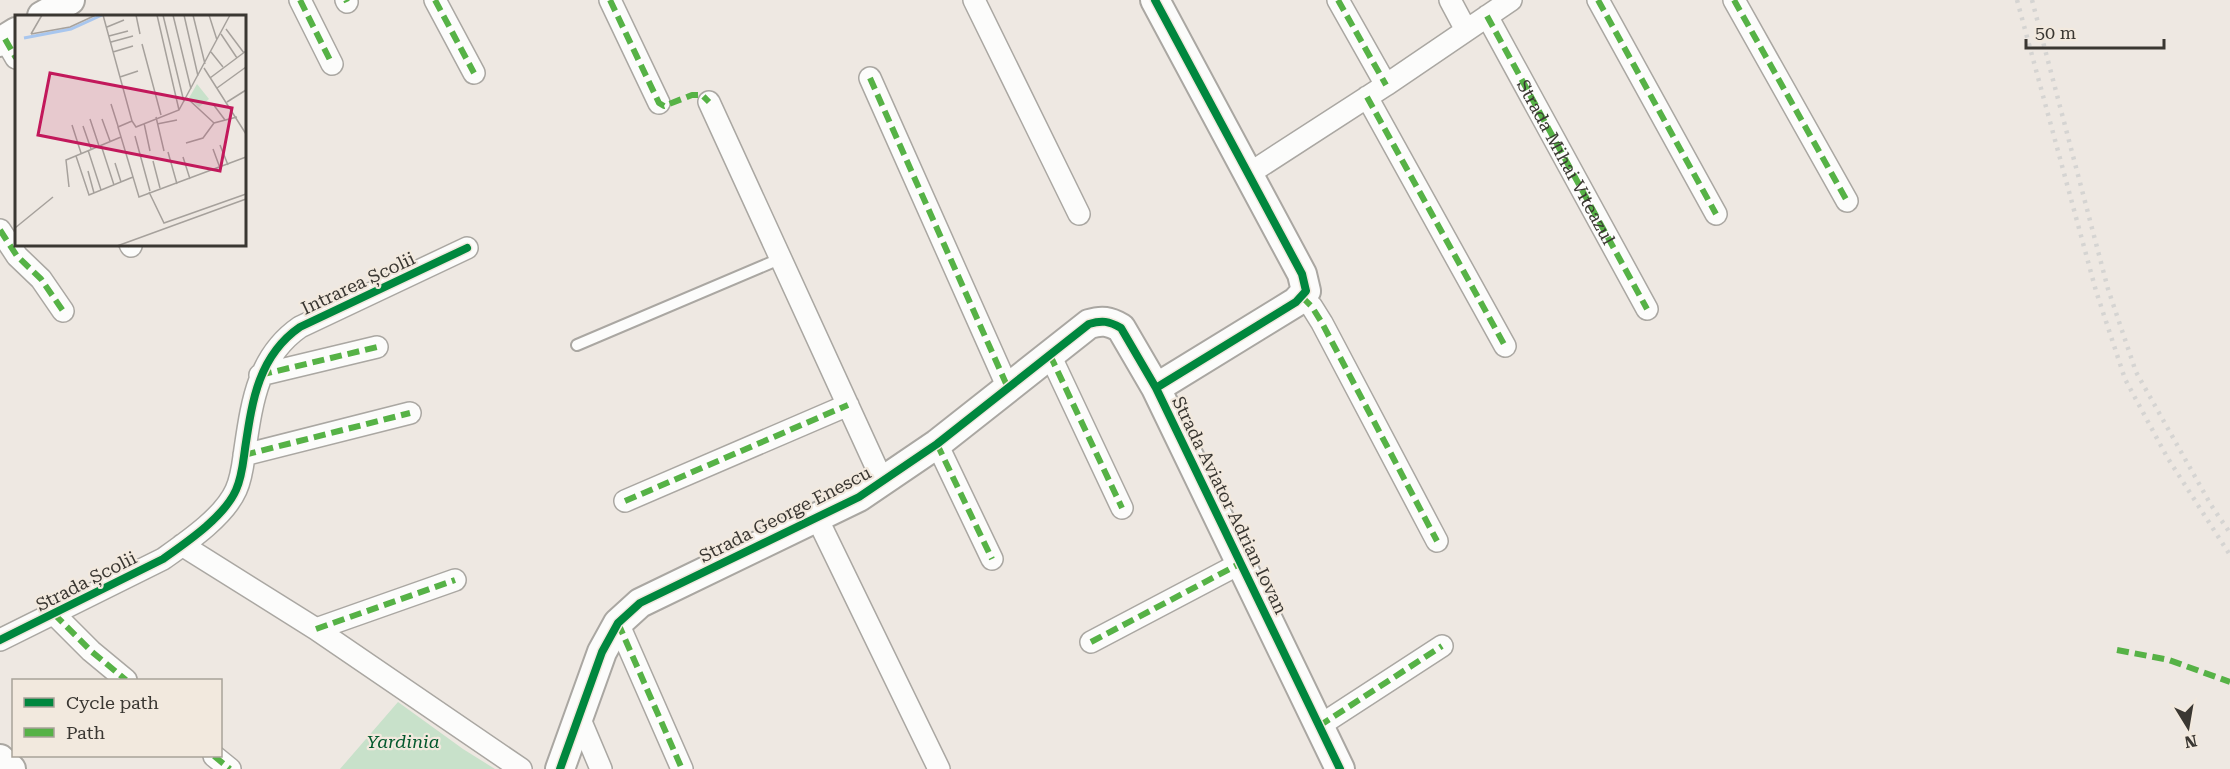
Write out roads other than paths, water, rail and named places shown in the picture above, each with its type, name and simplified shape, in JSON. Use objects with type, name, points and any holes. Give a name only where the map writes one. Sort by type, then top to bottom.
[{"type":"street","points":[[44,15],[70,0]]},
{"type":"street","points":[[300,0],[332,64]]},
{"type":"street","points":[[435,0],[474,73]]},
{"type":"street","points":[[610,0],[659,103]]},
{"type":"street","points":[[974,0],[1079,214]]},
{"type":"street","points":[[1155,0],[1302,274],[1306,291],[1302,297],[1312,306],[1322,323],[1437,541]]},
{"type":"street","points":[[1338,0],[1386,85]]},
{"type":"street","points":[[1450,0],[1466,30]]},
{"type":"street","points":[[1247,175],[1368,98],[1511,0]]},
{"type":"street","points":[[1598,0],[1716,214]]},
{"type":"street","points":[[1734,0],[1847,201]]},
{"type":"street","name":"Strada Mihai Viteazul","points":[[1487,16],[1647,309]]},
{"type":"street","points":[[870,78],[1008,388]]},
{"type":"street","points":[[1368,98],[1505,346]]},
{"type":"street","points":[[709,102],[883,482]]},
{"type":"street","points":[[0,230],[17,256],[41,279],[63,311]]},
{"type":"street","name":"Intrarea Școlii","points":[[182,545],[229,503],[236,490],[242,474],[253,399],[260,375],[278,346],[300,327],[467,248]]},
{"type":"street","name":"Strada Aviator Adrian Iovan","points":[[1302,297],[1156,388],[1340,769]]},
{"type":"street","name":"Strada George Enescu","points":[[560,769],[602,652],[618,623],[640,603],[817,518],[883,482],[937,444],[1089,324],[1100,321],[1111,322],[1121,328],[1156,388]]},
{"type":"street","points":[[260,375],[377,346]]},
{"type":"street","points":[[1050,356],[1122,508]]},
{"type":"street","points":[[625,501],[848,405]]},
{"type":"street","points":[[244,455],[410,413]]},
{"type":"street","points":[[937,444],[992,559]]},
{"type":"street","points":[[817,518],[939,769]]},
{"type":"street","points":[[182,545],[316,629],[521,769]]},
{"type":"street","name":"Strada Școlii","points":[[0,640],[163,559],[182,545]]},
{"type":"street","points":[[1091,642],[1242,563]]},
{"type":"street","points":[[316,629],[455,580]]},
{"type":"street","name":"Strada Școlii","points":[[54,614],[91,651],[124,679]]},
{"type":"street","points":[[618,623],[682,769]]},
{"type":"street","points":[[1319,726],[1442,646]]},
{"type":"street","points":[[579,717],[601,769]]},
{"type":"street","points":[[215,757],[230,769]]},
{"type":"street","points":[[0,759],[11,769]]},
{"type":"lane","points":[[577,345],[782,258]]},
{"type":"railway","points":[[2017,0],[2096,291],[2125,379],[2167,457],[2230,555]]},
{"type":"railway","points":[[2032,0],[2108,289],[2136,372],[2211,505],[2230,533]]},
{"type":"park label","name":"Yardinia","points":[[403,741]]}]
